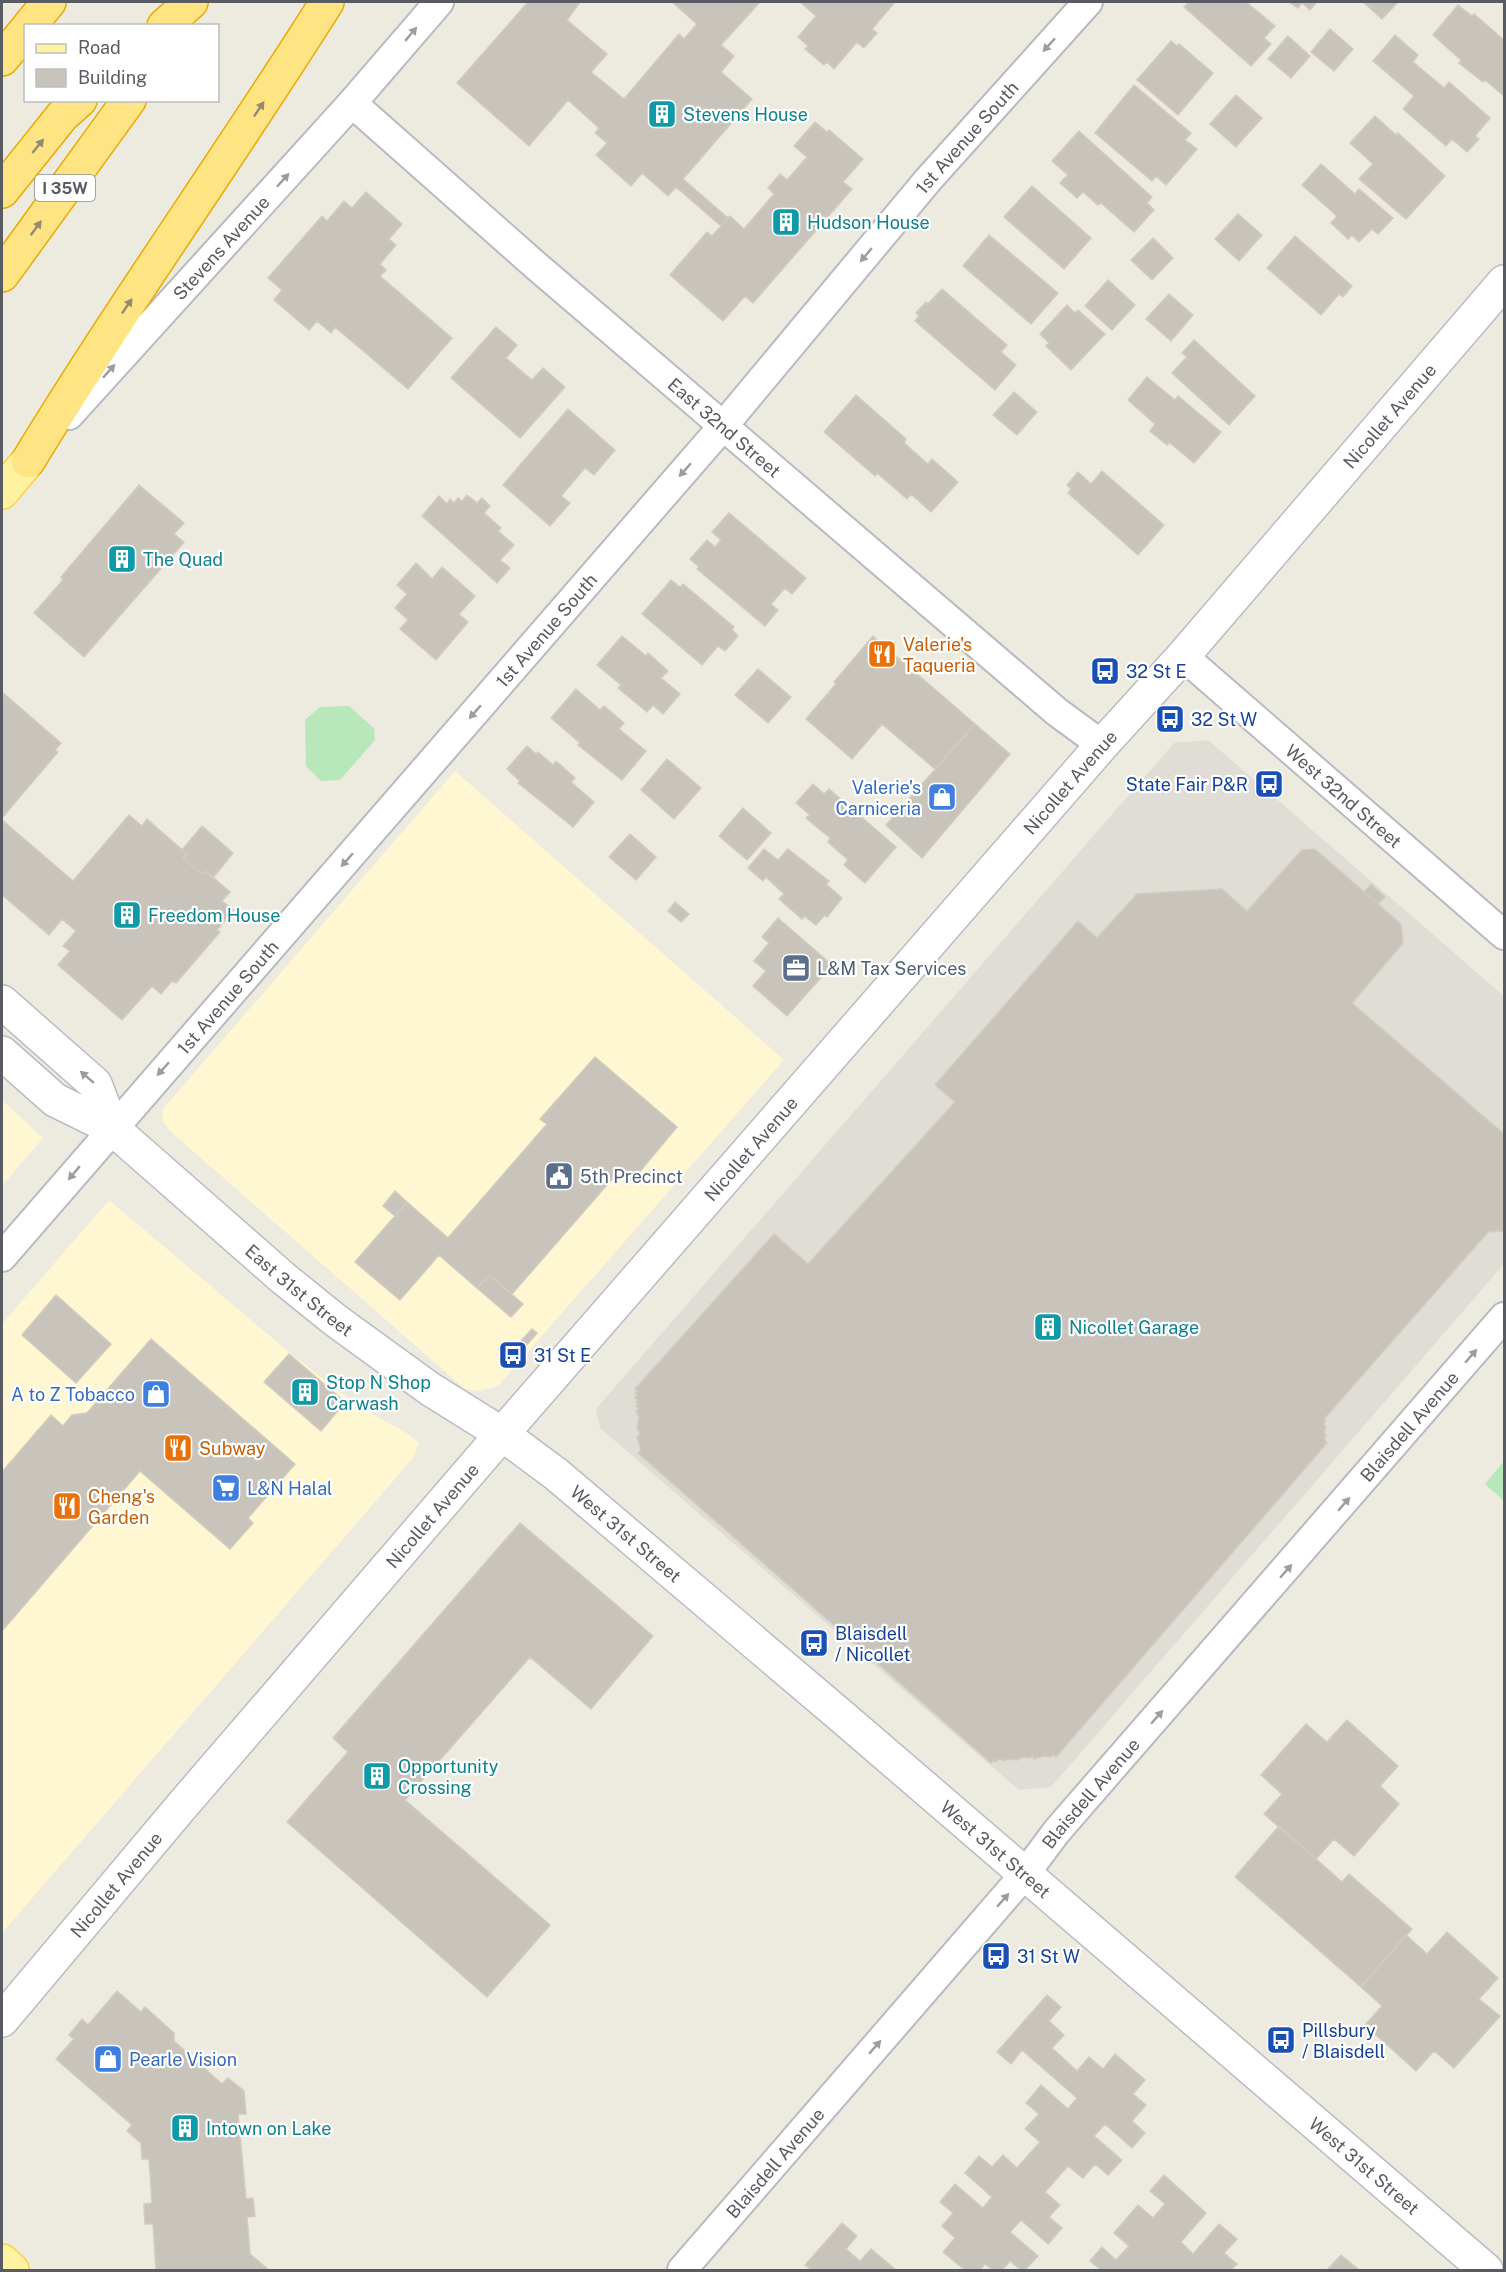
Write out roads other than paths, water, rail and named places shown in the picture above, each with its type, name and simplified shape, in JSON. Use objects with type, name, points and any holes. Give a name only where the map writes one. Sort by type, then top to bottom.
[{"type":"highway","points":[[31,24],[49,2]]},
{"type":"highway","points":[[166,24],[191,2]]},
{"type":"highway","points":[[184,24],[201,2]]},
{"type":"highway","points":[[28,461],[78,378],[263,104],[327,2]]},
{"type":"highway","points":[[2,59],[24,32]]},
{"type":"highway","points":[[2,191],[62,116],[78,102]]},
{"type":"highway","name":"I 35W","points":[[2,275],[128,102]]},
{"type":"main road","name":"Nicollet Avenue","points":[[2,2020],[181,1807],[502,1434],[1102,745],[1183,656],[1504,282]]},
{"type":"main road","name":"Stevens Avenue","points":[[2,492],[28,461]]},
{"type":"main road","name":"East 31st Street","points":[[2,1002],[95,1084],[112,1128]]},
{"type":"main road","name":"East 31st Street","points":[[2,1053],[55,1100],[112,1128],[283,1278],[335,1320],[422,1383],[502,1434]]},
{"type":"main road","name":"West 31st Street","points":[[502,1434],[556,1474],[687,1584],[1486,2271]]},
{"type":"main road","points":[[2,2261],[12,2271]]},
{"type":"street","name":"Stevens Avenue","points":[[28,461],[352,103],[439,2]]},
{"type":"street","name":"1st Avenue South","points":[[2,1257],[724,425],[928,180],[1088,2]]},
{"type":"street","name":"East 32nd Street","points":[[352,103],[534,264],[1057,712],[1102,745]]},
{"type":"street","name":"West 32nd Street","points":[[1183,656],[1504,935]]},
{"type":"street","name":"Blaisdell Avenue","points":[[682,2271],[1025,1874],[1057,1831],[1504,1317]]},
{"type":"place","name":"Stevens House","points":[[662,114]]},
{"type":"place","name":"Hudson House","points":[[786,222]]},
{"type":"place","name":"The Quad","points":[[122,559]]},
{"type":"place","name":"Valerie's Taqueria","points":[[882,654]]},
{"type":"place","name":"32 St E","points":[[1105,671]]},
{"type":"place","name":"32 St W","points":[[1170,719]]},
{"type":"place","name":"State Fair P&R","points":[[1269,784]]},
{"type":"place","name":"Valerie's Carniceria","points":[[942,797]]},
{"type":"place","name":"Freedom House","points":[[127,915]]},
{"type":"place","name":"L&M Tax Services","points":[[796,968]]},
{"type":"place","name":"5th Precinct","points":[[559,1176]]},
{"type":"place","name":"Nicollet Garage","points":[[1048,1327]]},
{"type":"place","name":"31 St E","points":[[513,1355]]},
{"type":"place","name":"Stop N Shop Carwash","points":[[305,1392]]},
{"type":"place","name":"A to Z Tobacco","points":[[156,1394]]},
{"type":"place","name":"Subway","points":[[178,1448]]},
{"type":"place","name":"L&N Halal","points":[[226,1488]]},
{"type":"place","name":"Cheng's Garden","points":[[67,1506]]},
{"type":"place","name":"Blaisdell / Nicollet","points":[[814,1643]]},
{"type":"place","name":"Opportunity Crossing","points":[[377,1776]]},
{"type":"place","name":"31 St W","points":[[996,1956]]},
{"type":"place","name":"Pillsbury / Blaisdell","points":[[1281,2040]]},
{"type":"place","name":"Pearle Vision","points":[[108,2059]]},
{"type":"place","name":"Intown on Lake","points":[[185,2128]]}]
